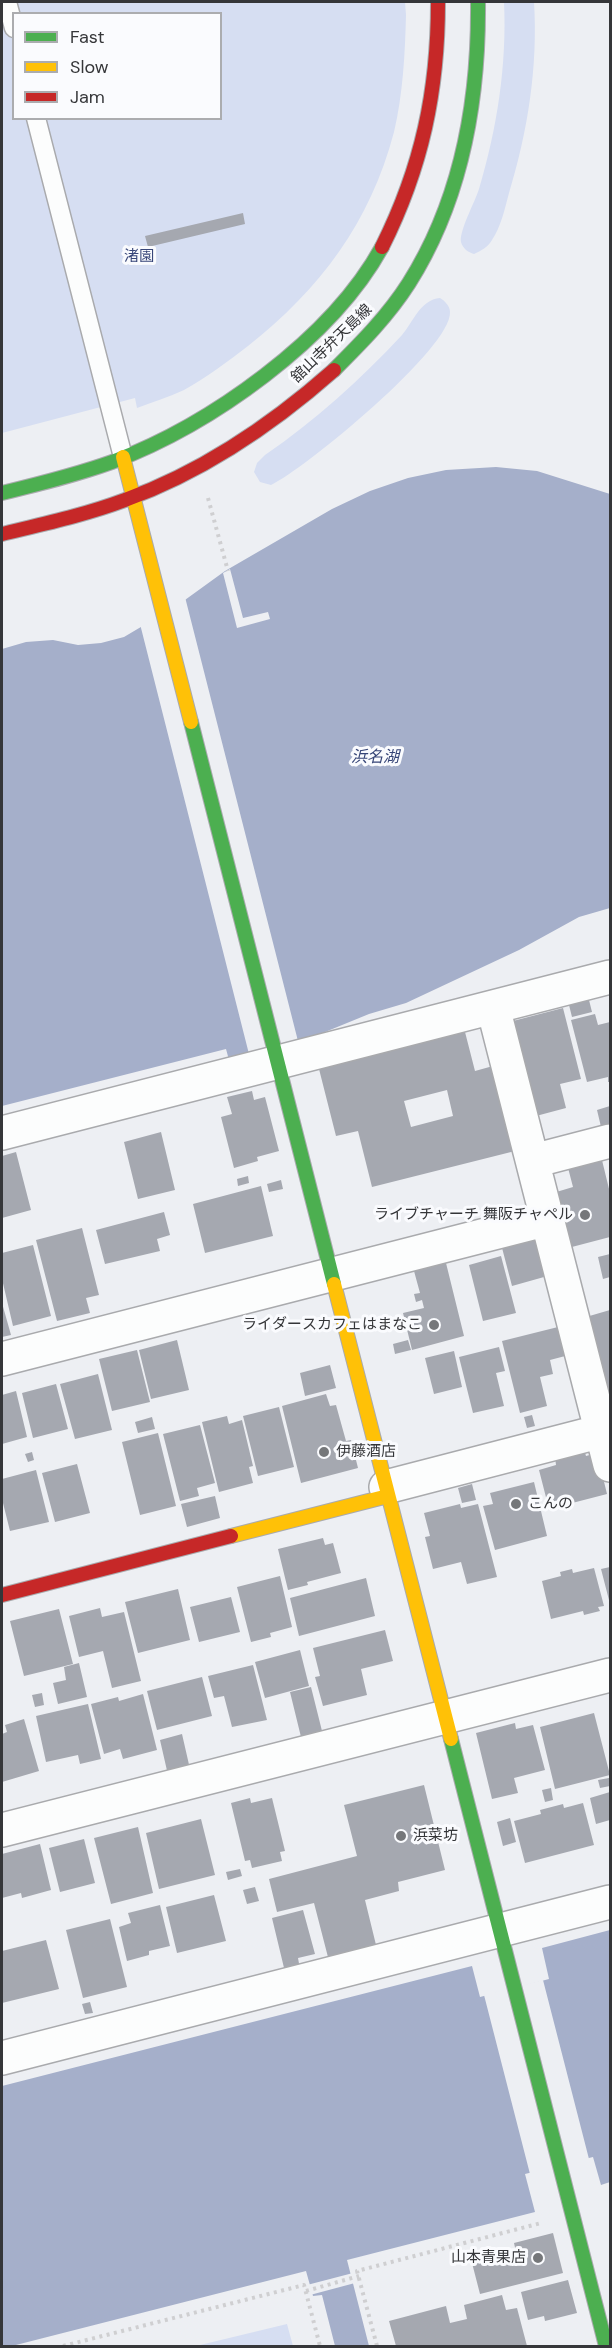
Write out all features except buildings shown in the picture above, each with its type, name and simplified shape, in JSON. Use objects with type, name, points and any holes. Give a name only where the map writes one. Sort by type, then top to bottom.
[{"type":"street","name":"舘山寺弁天島線","points":[[2,493],[83,472],[123,457],[171,435],[211,412],[251,386],[287,356],[354,290],[386,249],[426,140],[438,57],[438,2]]},
{"type":"street","name":"舘山寺弁天島線","points":[[2,534],[96,510],[133,496],[189,471],[233,446],[314,387],[351,353],[386,315],[413,264],[434,236],[465,150],[474,105],[478,59],[478,2]]},
{"type":"street","points":[[123,457],[606,2346]]},
{"type":"street","points":[[2,1133],[276,1058],[610,977]]},
{"type":"street","points":[[493,1007],[606,1430],[610,1465]]},
{"type":"street","points":[[533,1161],[610,1142]]},
{"type":"street","points":[[2,1359],[548,1219]]},
{"type":"street","points":[[2,1595],[387,1492],[606,1430]]},
{"type":"street","points":[[2,1830],[610,1675]]},
{"type":"street","points":[[2,2058],[610,1902]]},
{"type":"lane","points":[[5,6],[12,23]]},
{"type":"lane","points":[[37,120],[123,457]]},
{"type":"path","points":[[206,488],[228,572]]},
{"type":"path","points":[[377,2346],[356,2277],[357,2271],[548,2221]]},
{"type":"path","points":[[307,2290],[356,2277]]},
{"type":"path","points":[[63,2346],[304,2285],[320,2346]]},
{"type":"green space","name":"渚園","points":[[2,2],[405,2],[404,59],[394,132],[371,196],[339,252],[320,277],[274,324],[208,375],[184,390],[137,408],[135,398],[2,433]]},
{"type":"green space","points":[[504,2],[534,2],[533,74],[516,170],[500,223],[488,245],[474,254],[464,248],[461,237],[479,189],[496,120],[504,49]]},
{"type":"green space","points":[[440,298],[450,310],[444,329],[428,352],[403,378],[374,406],[314,456],[271,485],[260,482],[254,472],[257,463],[337,399],[402,335],[422,307]]},
{"type":"green space","points":[[287,2324],[293,2346],[196,2346]]},
{"type":"water","name":"浜名湖","points":[[496,467],[537,471],[610,494],[610,908],[579,917],[519,950],[406,1003],[369,1014],[303,1041],[229,1060],[226,1049],[2,1106],[2,649],[26,642],[53,640],[78,645],[101,643],[124,637],[178,605],[225,571],[332,509],[370,491],[408,478],[446,470]]},
{"type":"water","points":[[610,1930],[610,2182],[601,2185],[593,2157],[525,2174],[535,2212],[347,2260],[369,2346],[335,2346],[322,2295],[313,2296],[306,2271],[12,2346],[2,2346],[2,2086],[472,1966],[480,1997],[549,1979],[542,1948]]},
{"type":"pier","points":[[230,569],[243,618],[268,612],[270,619],[237,628],[223,573]]},
{"type":"pier","points":[[185,597],[299,1045],[250,1058],[140,624]]},
{"type":"pier","points":[[543,1980],[589,2159],[530,2174],[484,1995]]},
{"type":"pier","points":[[353,2273],[355,2283],[310,2295],[307,2285]]},
{"type":"traffic: fast","points":[[334,370],[374,329],[401,295],[427,251],[442,217],[464,148],[471,112],[478,2]]},
{"type":"traffic: fast","points":[[2,493],[112,462],[150,446],[227,402],[265,376],[332,315],[360,281],[382,247]]},
{"type":"traffic: fast","points":[[191,722],[334,1284]]},
{"type":"traffic: fast","points":[[451,1739],[606,2346]]},
{"type":"traffic: slow","points":[[123,457],[191,722]]},
{"type":"traffic: slow","points":[[334,1284],[451,1739]]},
{"type":"traffic: slow","points":[[231,1536],[388,1496]]},
{"type":"traffic: jam","points":[[382,247],[408,187],[425,128],[435,67],[438,2]]},
{"type":"traffic: jam","points":[[2,534],[64,519],[154,489],[236,445],[311,390],[334,370]]},
{"type":"traffic: jam","points":[[2,1595],[231,1536]]},
{"type":"place","name":"ライブチャーチ 舞阪チャペル","points":[[585,1215]]},
{"type":"place","name":"ライダースカフェはまなこ","points":[[434,1325]]},
{"type":"place","name":"伊藤酒店","points":[[324,1452]]},
{"type":"place","name":"こんの","points":[[516,1504]]},
{"type":"place","name":"浜菜坊","points":[[401,1836]]},
{"type":"place","name":"山本青果店","points":[[538,2258]]}]
